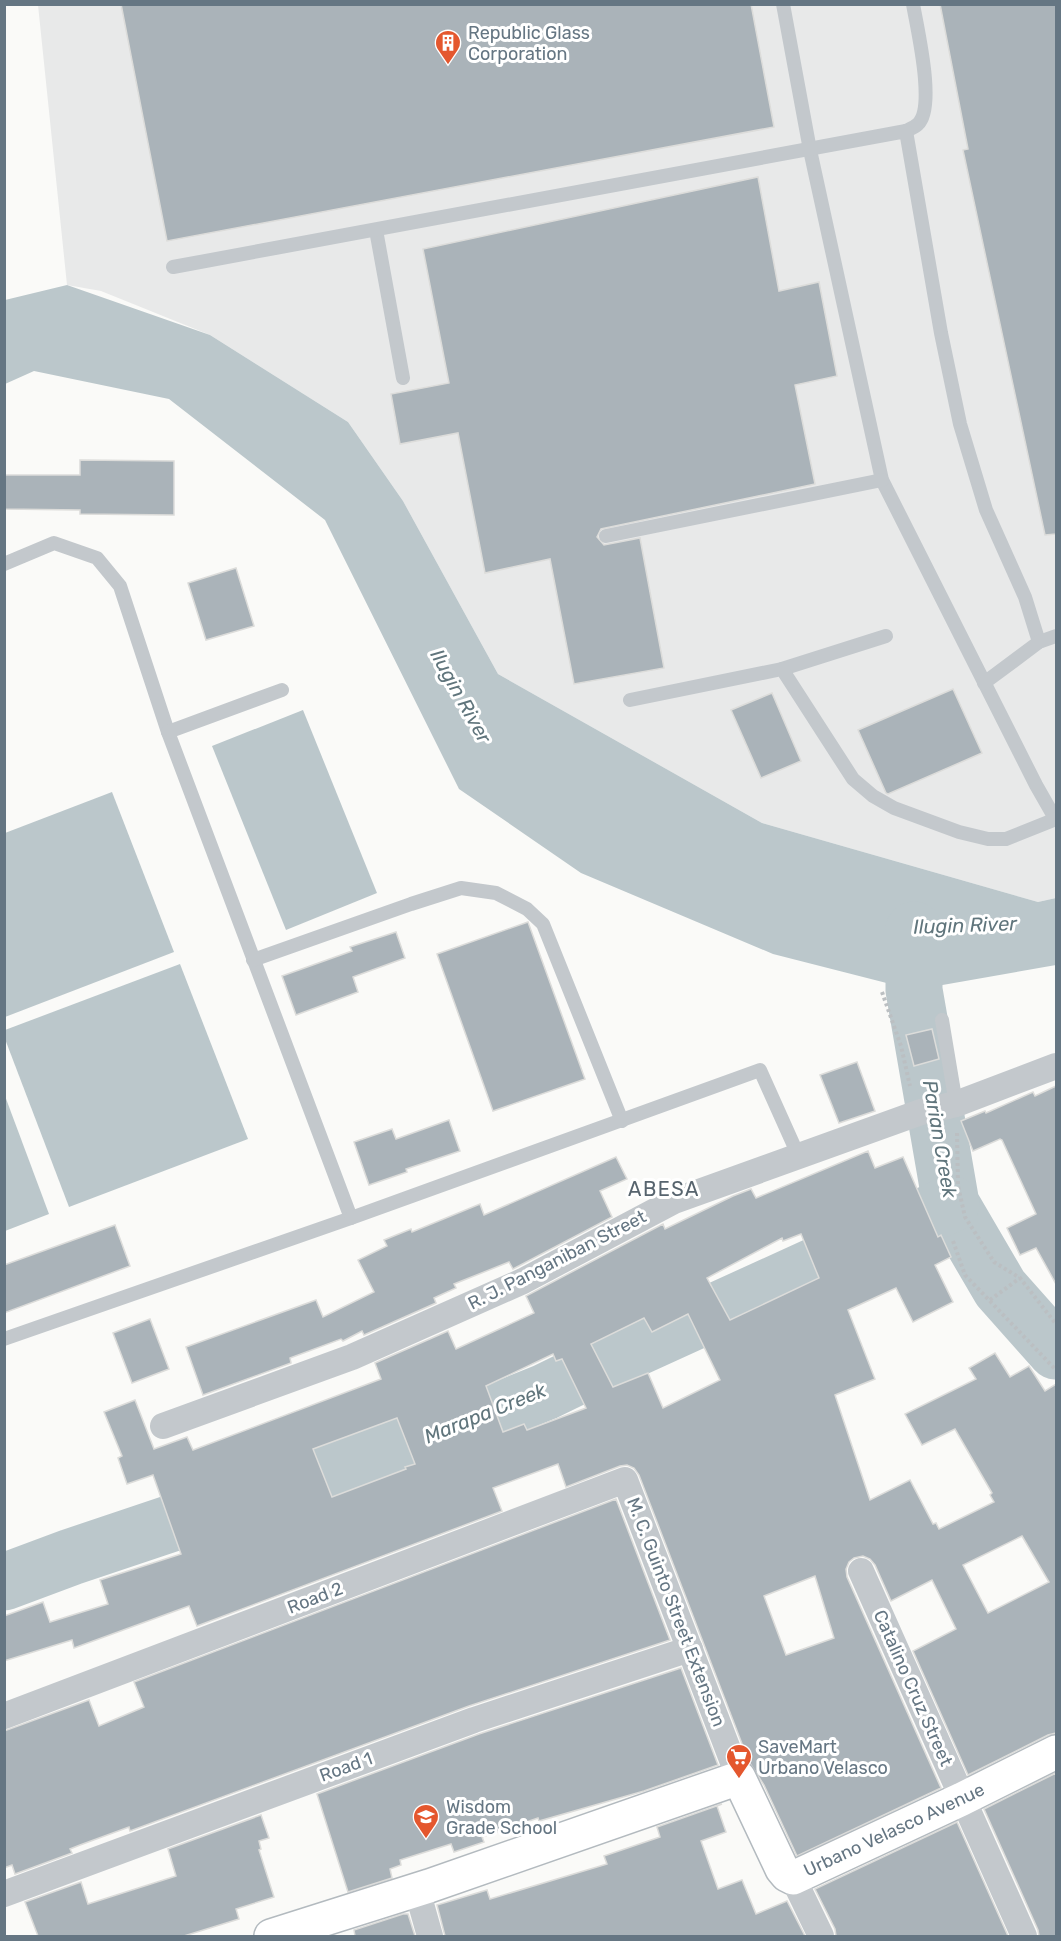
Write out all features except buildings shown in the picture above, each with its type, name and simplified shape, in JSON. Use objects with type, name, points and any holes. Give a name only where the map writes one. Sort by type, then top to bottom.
[{"type":"main road","name":"Urbano Velasco Avenue","points":[[739,1778],[782,1869],[793,1878],[1056,1752]]},
{"type":"main road","points":[[271,1936],[417,1890],[739,1778]]},
{"type":"street","name":"R. J. Panganiban Street","points":[[163,1426],[352,1357],[522,1281],[674,1201],[1056,1066]]},
{"type":"street","name":"M. C. Guinto Street Extension","points":[[625,1480],[739,1778]]},
{"type":"street","name":"Road 2","points":[[4,1716],[625,1480]]},
{"type":"street","name":"Catalino Cruz Street","points":[[861,1571],[1024,1936]]},
{"type":"street","name":"Road 1","points":[[4,1894],[474,1720],[690,1649]]},
{"type":"street","points":[[793,1878],[821,1936]]},
{"type":"street","points":[[417,1890],[430,1936]]},
{"type":"lane","points":[[782,669],[853,779],[873,796],[894,808],[988,839],[1006,839],[1056,820],[1036,785],[882,480],[810,150],[783,4]]},
{"type":"lane","points":[[173,267],[906,131],[919,123],[924,113],[927,95],[913,4]]},
{"type":"lane","points":[[906,131],[943,344],[960,424],[986,510],[1025,597],[1039,642]]},
{"type":"lane","points":[[376,230],[404,378]]},
{"type":"lane","points":[[606,536],[882,480]]},
{"type":"lane","points":[[4,564],[54,543],[97,558],[120,586],[168,732],[351,1218]]},
{"type":"lane","points":[[630,700],[782,669],[886,636]]},
{"type":"lane","points":[[984,683],[1039,642],[1056,636]]},
{"type":"lane","points":[[168,732],[282,690]]},
{"type":"lane","points":[[254,960],[461,888],[496,893],[527,909],[543,924],[622,1121]]},
{"type":"lane","points":[[942,1020],[952,1104]]},
{"type":"lane","points":[[4,1339],[351,1218],[760,1070],[799,1157]]},
{"type":"path","points":[[882,992],[901,1046],[918,1113]]},
{"type":"path","points":[[952,1104],[958,1186],[965,1217],[994,1262],[1020,1278],[1056,1324]]},
{"type":"path","points":[[953,1241],[965,1275],[1056,1371]]},
{"type":"path","points":[[990,1300],[1020,1278]]},
{"type":"shaded area","points":[[38,5],[1056,5],[1056,898],[1038,902],[762,823],[498,674],[403,501],[348,422],[210,335],[101,291],[67,285]]},
{"type":"water","name":"Ilugin River","points":[[67,285],[210,335],[348,422],[403,501],[498,674],[762,823],[1038,902],[1056,898],[1056,965],[914,990],[773,954],[581,873],[459,789],[325,520],[169,399],[34,371],[5,384],[5,300]]},
{"type":"water","points":[[303,710],[377,893],[286,930],[212,746]]},
{"type":"water","points":[[112,792],[174,952],[5,1017],[5,833]]},
{"type":"water","points":[[180,964],[248,1139],[69,1207],[5,1039],[5,1030]]},
{"type":"water","points":[[5,1096],[49,1214],[4,1231]]},
{"type":"waterway","name":"Parian Creek","points":[[914,930],[914,990],[951,1204],[1000,1288],[1056,1351]]},
{"type":"waterway","name":"Marapa Creek","points":[[4,1582],[71,1557],[467,1424],[545,1392],[631,1350],[951,1204]]},
{"type":"place","name":"Republic Glass Corporation","points":[[448,66]]},
{"type":"place","name":"SaveMart Urbano Velasco","points":[[739,1780]]},
{"type":"place","name":"Wisdom Grade School","points":[[426,1840]]},
{"type":"district","name":"ABESA","points":[[664,1189]]}]
